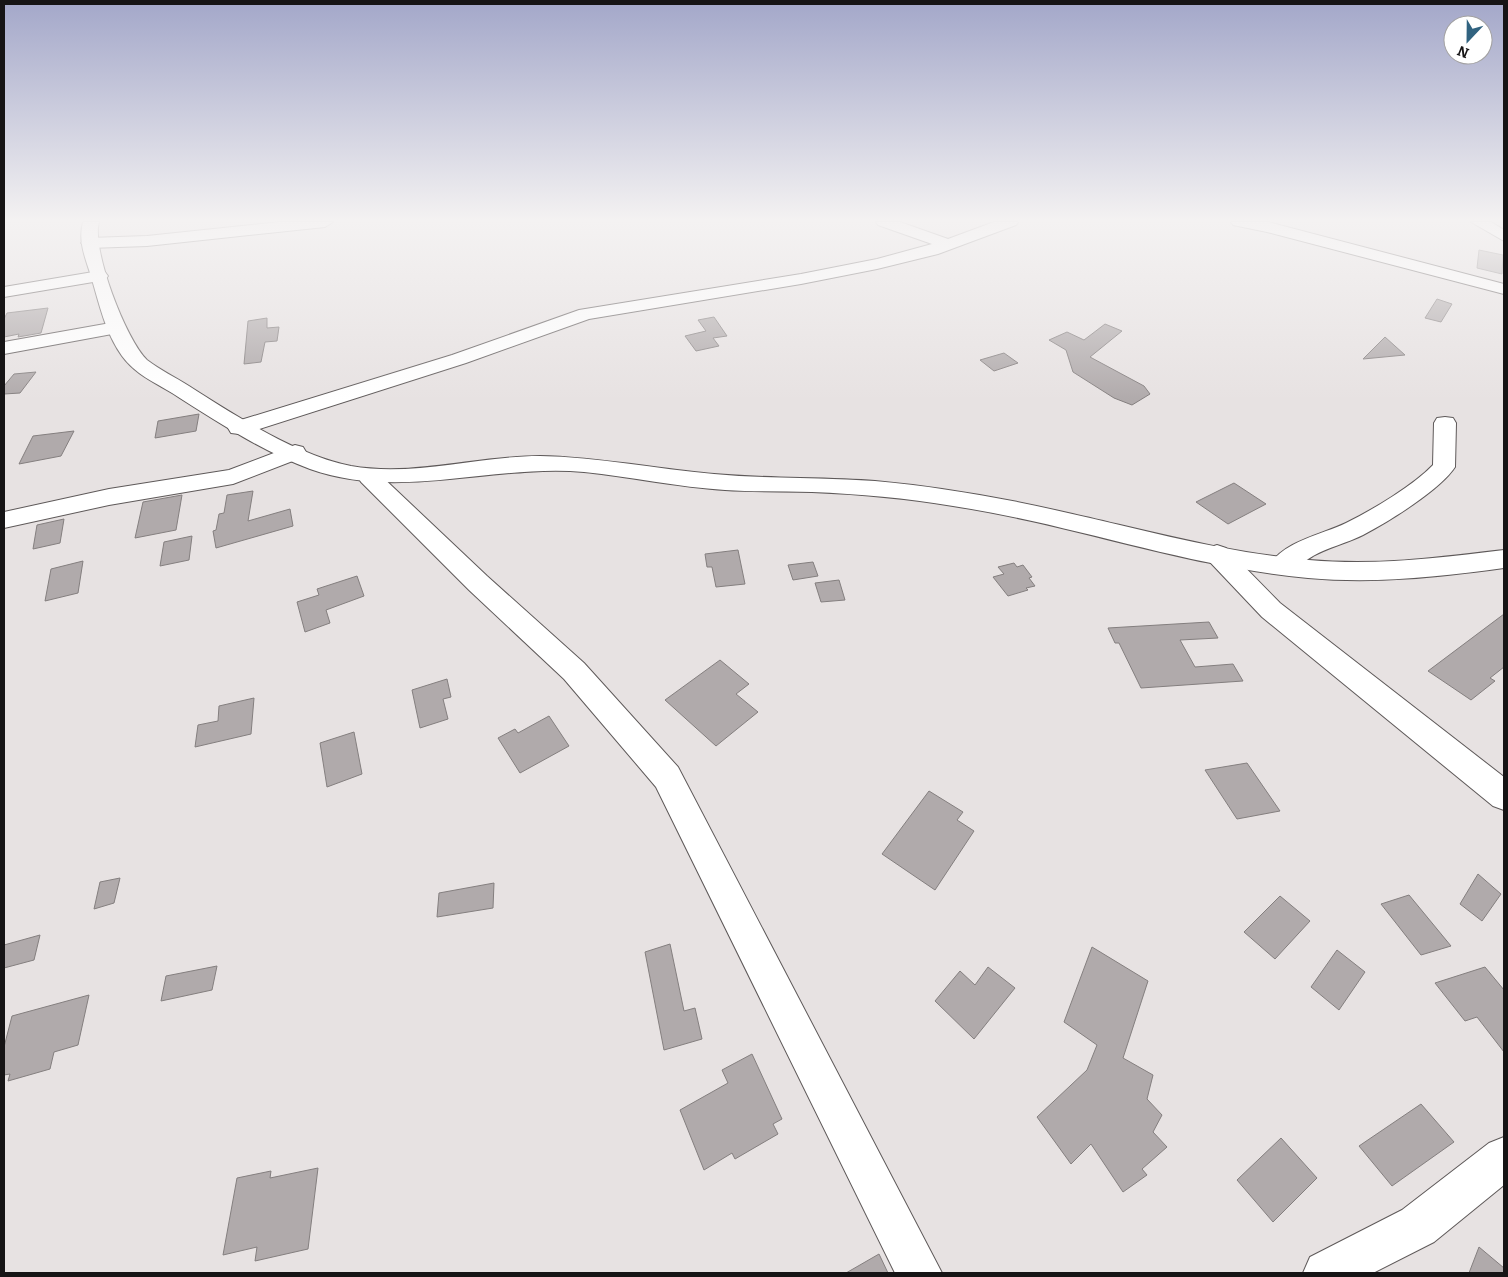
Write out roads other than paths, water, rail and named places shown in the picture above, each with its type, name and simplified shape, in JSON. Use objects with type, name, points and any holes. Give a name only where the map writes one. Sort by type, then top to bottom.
[{"type":"main road","points":[[4,292],[66,282]]},
{"type":"main road","points":[[101,282],[116,328],[137,361],[239,428],[321,465],[369,477],[414,478],[515,463],[567,464],[717,482],[817,485],[923,493],[985,503],[1217,554],[1282,566],[1357,572],[1416,570],[1504,559]]},
{"type":"main road","points":[[239,428],[459,359],[585,314],[785,282]]},
{"type":"main road","points":[[1473,282],[1504,290]]},
{"type":"main road","points":[[4,348],[116,328]]},
{"type":"main road","points":[[1282,566],[1304,550],[1355,529],[1429,483],[1444,467],[1445,423]]},
{"type":"main road","points":[[4,520],[109,498],[233,478],[295,452]]},
{"type":"main road","points":[[369,477],[478,583],[574,672],[667,777],[919,1273]]},
{"type":"main road","points":[[1217,554],[1272,610],[1504,796]]},
{"type":"main road","points":[[1326,1273],[1418,1226],[1504,1158]]}]
